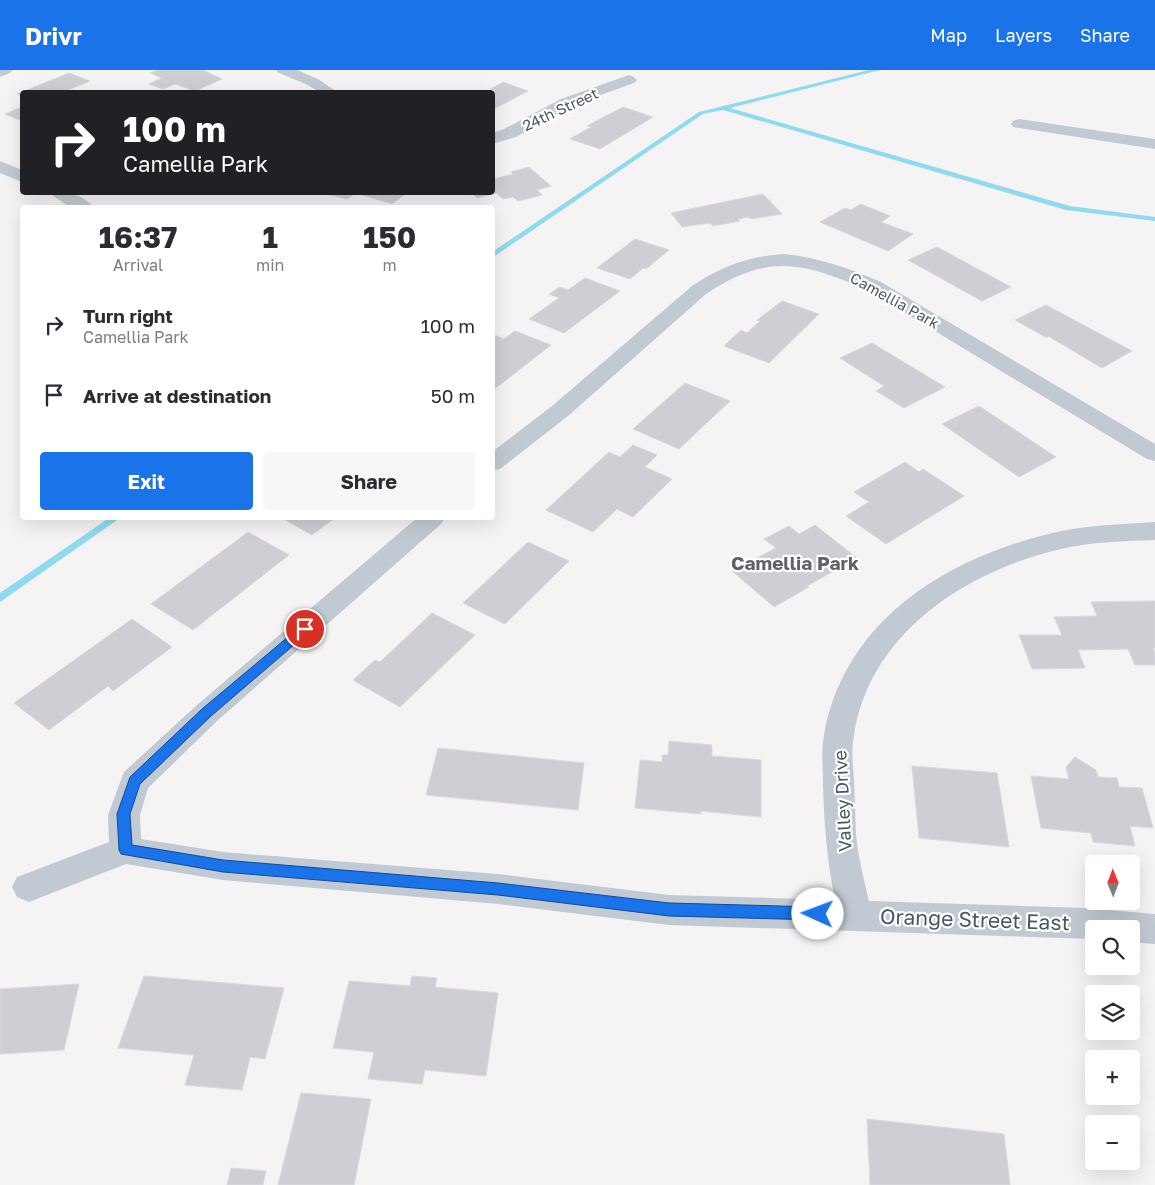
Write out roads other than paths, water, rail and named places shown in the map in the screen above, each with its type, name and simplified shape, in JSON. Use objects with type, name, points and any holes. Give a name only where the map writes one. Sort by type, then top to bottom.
[{"type":"street","points":[[0,72],[4,70]]},
{"type":"street","points":[[284,70],[313,82],[326,90]]},
{"type":"street","name":"24th Street","points":[[495,138],[510,133],[567,102],[629,80]]},
{"type":"street","points":[[1019,124],[1155,144]]},
{"type":"street","points":[[0,166],[20,176]]},
{"type":"street","points":[[62,195],[80,205]]},
{"type":"street","name":"Camellia Park","points":[[495,462],[560,411],[698,290],[718,275],[745,264],[776,260],[813,263],[846,273],[874,286],[1155,454]]},
{"type":"street","points":[[126,850],[124,814],[135,781],[206,713],[430,520]]},
{"type":"street","name":"Valley Drive","points":[[855,914],[841,840],[837,748],[844,710],[857,676],[876,646],[899,619],[927,598],[958,578],[992,562],[1063,540],[1155,531]]},
{"type":"street","points":[[29,886],[126,850],[223,866],[498,889],[669,910],[855,914]]},
{"type":"street","name":"Orange Street East","points":[[855,914],[1086,923],[1155,929]]},
{"type":"waterway","points":[[495,254],[701,113],[877,70]]},
{"type":"waterway","points":[[724,108],[1069,208],[1155,219]]},
{"type":"waterway","points":[[0,598],[112,520]]},
{"type":"district","name":"Camellia Park","points":[[795,562]]}]
